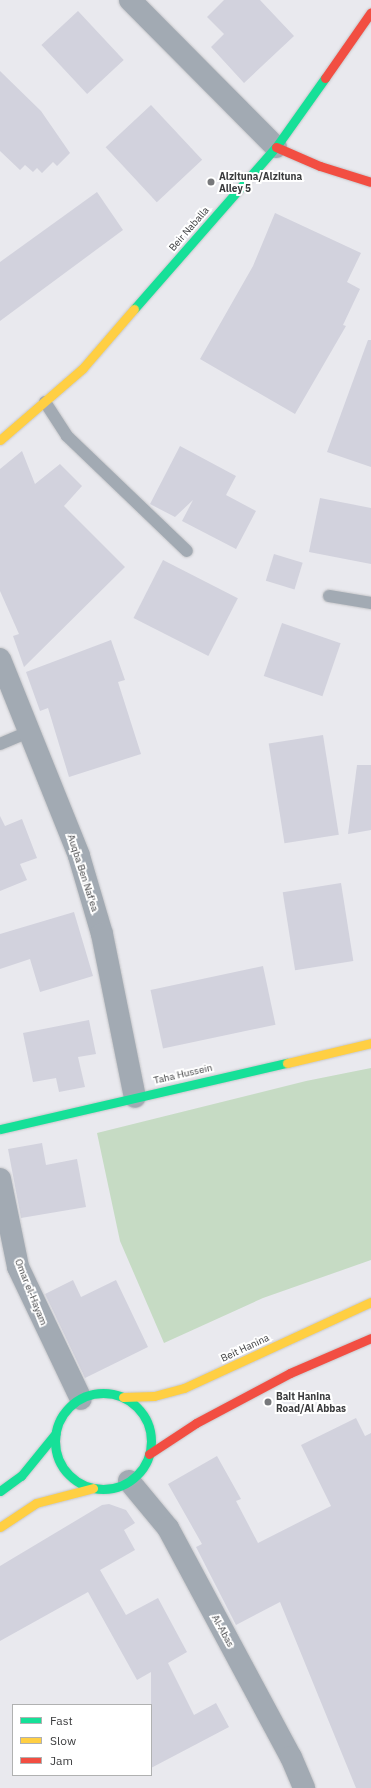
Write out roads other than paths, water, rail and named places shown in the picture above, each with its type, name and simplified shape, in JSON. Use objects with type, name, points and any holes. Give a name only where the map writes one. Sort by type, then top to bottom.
[{"type":"street","points":[[130,0],[276,146],[320,166],[371,182]]},
{"type":"street","name":"Beir Naballa","points":[[0,440],[83,368],[276,146],[371,12]]},
{"type":"street","name":"Auqba Ben Naf'ea","points":[[0,659],[79,856],[102,934],[135,1097]]},
{"type":"street","name":"Taha Hussein","points":[[0,1129],[371,1042]]},
{"type":"street","name":"Omar el-Hayam","points":[[0,1179],[18,1267],[81,1399]]},
{"type":"street","name":"Beit Hanina","points":[[123,1398],[154,1396],[184,1388],[371,1302]]},
{"type":"street","points":[[149,1454],[196,1423],[290,1373],[371,1338]]},
{"type":"street","points":[[0,1491],[26,1471],[56,1433],[69,1407],[81,1399],[109,1394],[123,1398],[135,1406],[147,1422],[151,1443],[149,1454],[139,1473],[129,1481],[106,1489],[93,1488],[65,1492],[36,1503],[0,1527]]},
{"type":"street","points":[[56,1433],[58,1457],[64,1468],[72,1478],[93,1488]]},
{"type":"street","name":"Al-Abas","points":[[129,1481],[168,1528],[291,1757],[304,1788]]},
{"type":"lane","points":[[45,402],[67,436],[187,551]]},
{"type":"lane","points":[[329,596],[371,603]]},
{"type":"lane","points":[[0,744],[30,731]]},
{"type":"place","name":"Alzituna/Alzituna Alley 5","points":[[211,182]]},
{"type":"place","name":"Bait Hanina Road/Al Abbas","points":[[268,1402]]}]
